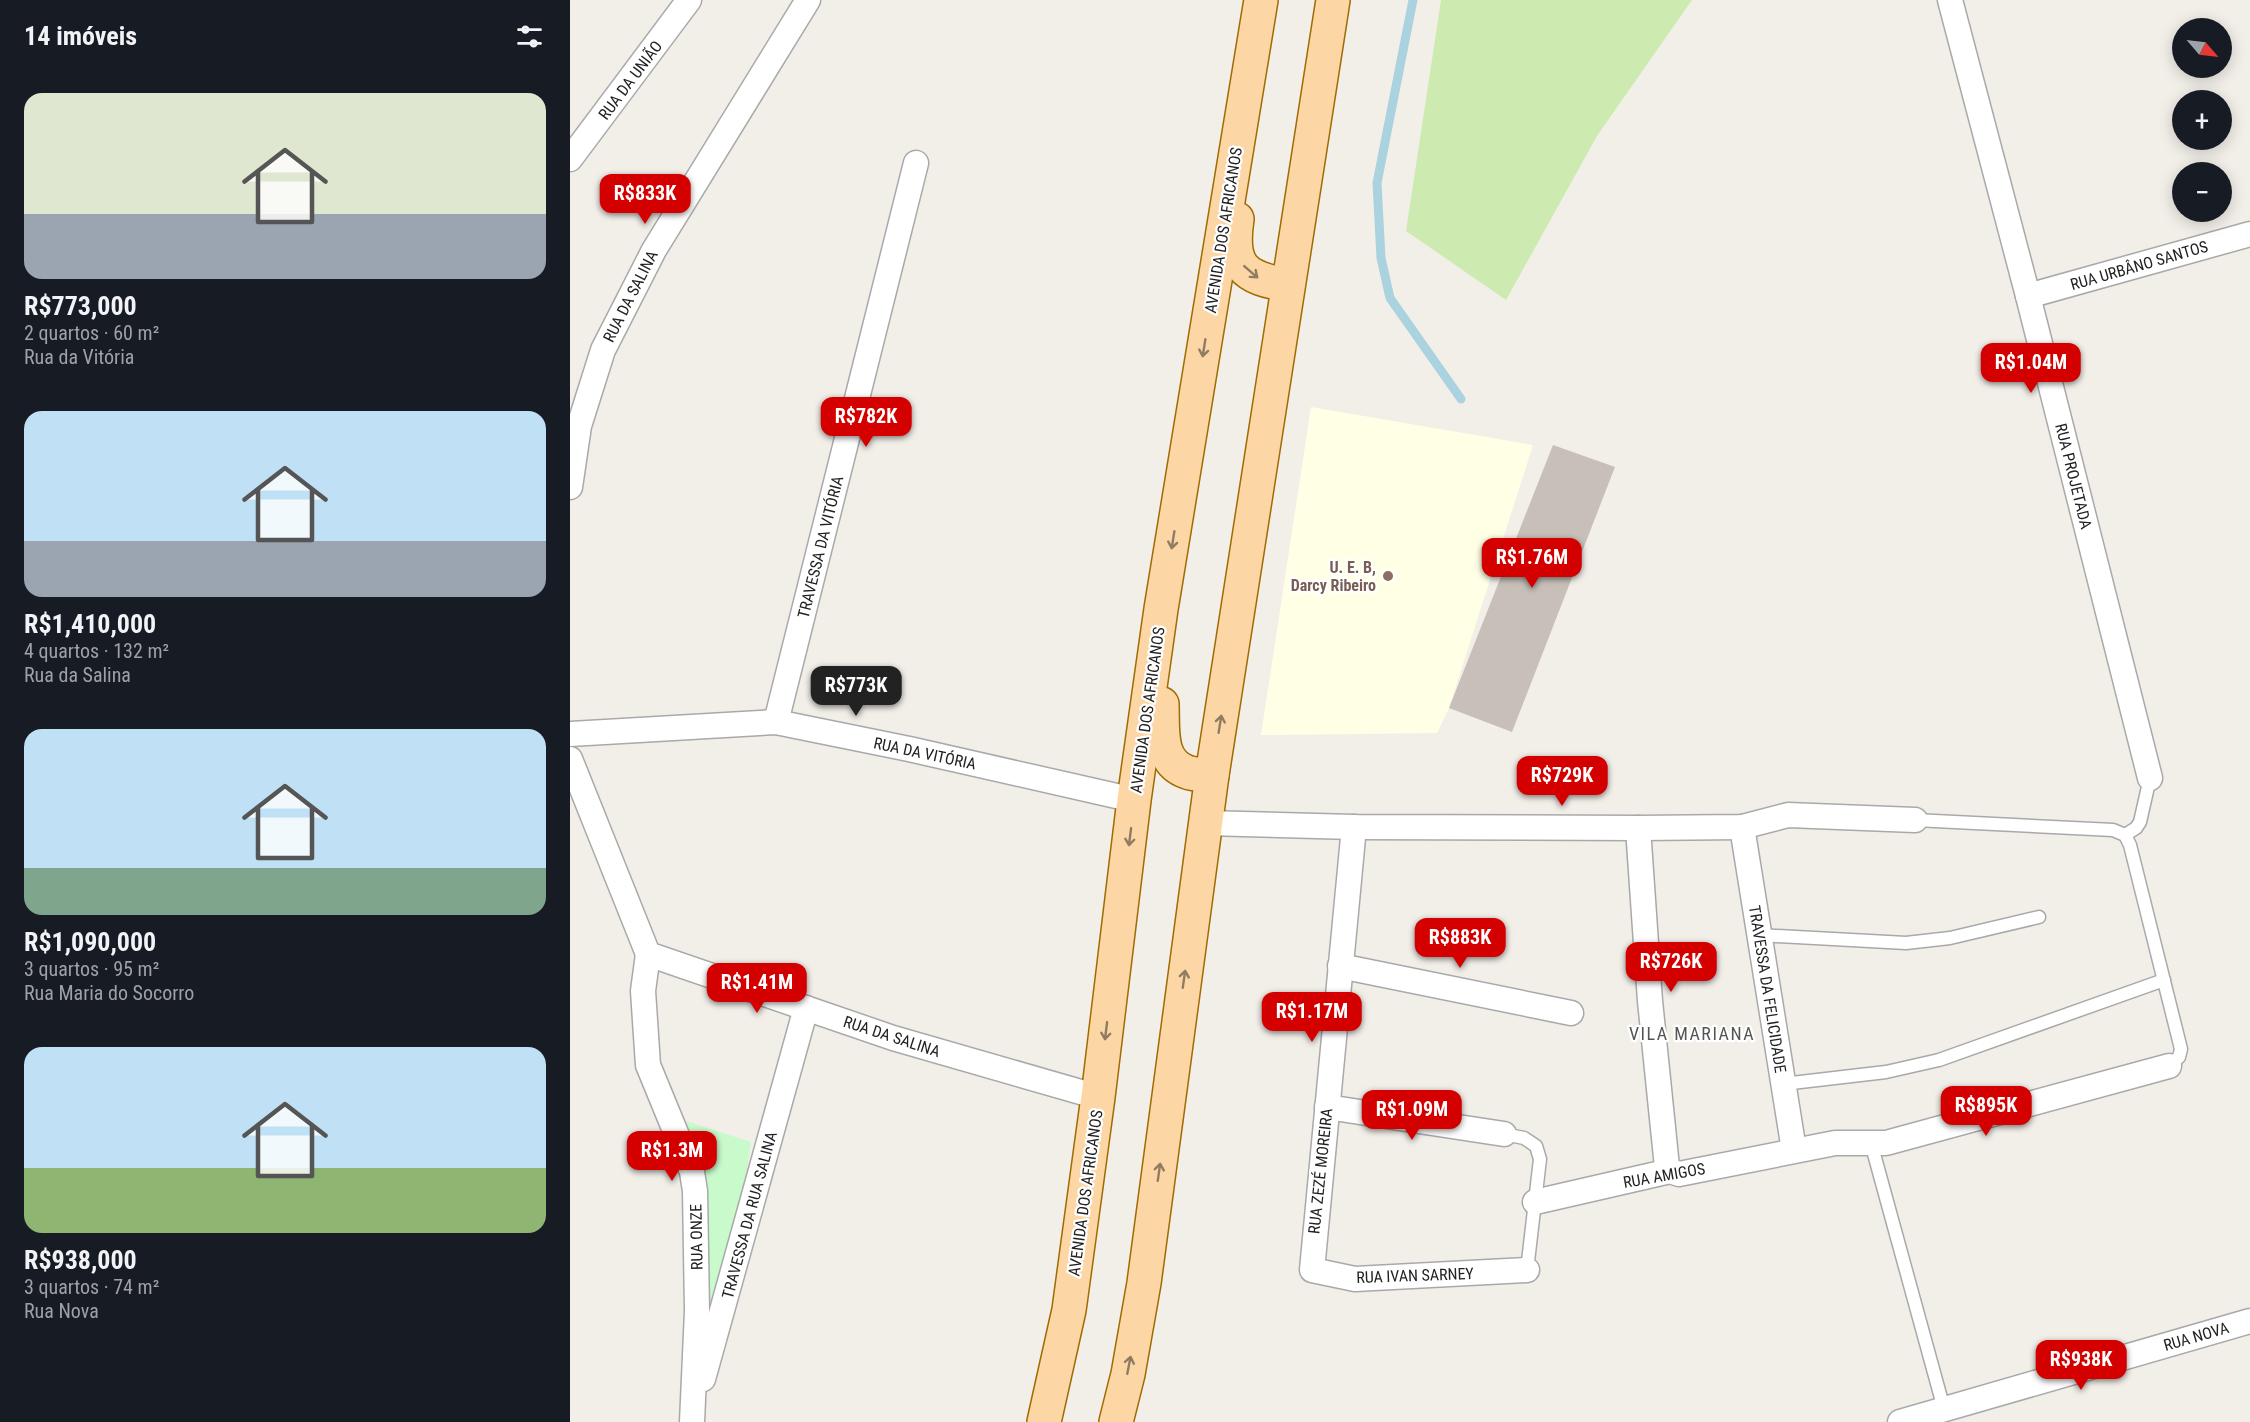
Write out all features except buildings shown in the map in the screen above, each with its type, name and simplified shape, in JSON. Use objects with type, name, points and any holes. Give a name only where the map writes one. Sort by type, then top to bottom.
[{"type":"main road","name":"AVENIDA DOS AFRICANOS","points":[[1044,1422],[1069,1310],[1098,1097],[1134,800],[1161,609],[1261,0]]},
{"type":"main road","points":[[1116,1422],[1128,1374],[1144,1283],[1212,775],[1333,0]]},
{"type":"main road","points":[[1252,54],[1259,92],[1234,241],[1235,250],[1242,265],[1255,278],[1288,285]]},
{"type":"main road","points":[[1161,609],[1163,743],[1166,754],[1176,765],[1187,772],[1212,775]]},
{"type":"street","name":"RUA DA UNIÃO","points":[[570,159],[689,0]]},
{"type":"street","name":"RUA DA SALINA","points":[[570,487],[575,423],[603,350],[654,250],[808,0]]},
{"type":"street","name":"RUA PROJETADA","points":[[1950,0],[2028,296],[2150,778]]},
{"type":"street","name":"TRAVESSA DA VITÓRIA","points":[[776,722],[916,163]]},
{"type":"street","name":"RUA URBÂNO SANTOS","points":[[2028,296],[2250,234]]},
{"type":"street","name":"RUA DA VITÓRIA","points":[[570,734],[776,722],[909,748],[1134,800]]},
{"type":"street","points":[[570,759],[648,954]]},
{"type":"street","points":[[1205,823],[1354,827],[1638,828],[1742,827],[1788,815],[1916,820]]},
{"type":"street","name":"RUA ZEZÉ MOREIRA","points":[[1311,1263],[1354,827]]},
{"type":"street","name":"TRAVESSA DA FELICIDADE","points":[[1742,827],[1794,1150]]},
{"type":"street","points":[[1638,828],[1660,1106],[1667,1167],[1670,1171]]},
{"type":"street","name":"RUA DA SALINA","points":[[648,954],[893,1038],[1098,1097]]},
{"type":"street","name":"RUA ONZE","points":[[648,954],[644,991],[648,1065],[689,1163],[695,1191],[697,1311],[692,1422]]},
{"type":"street","points":[[1340,966],[1571,1013]]},
{"type":"street","name":"TRAVESSA DA RUA SALINA","points":[[692,1422],[806,1008]]},
{"type":"street","name":"RUA AMIGOS","points":[[1535,1202],[1670,1171],[1679,1174],[1835,1143],[1886,1143],[2169,1066]]},
{"type":"street","points":[[1327,1107],[1504,1134]]},
{"type":"street","name":"RUA IVAN SARNEY","points":[[1311,1263],[1312,1270],[1355,1279],[1527,1270]]},
{"type":"street","name":"RUA NOVA","points":[[1900,1422],[1956,1411],[2250,1320]]},
{"type":"lane","points":[[2125,835],[2136,828],[2139,822],[2150,778]]},
{"type":"lane","points":[[1916,820],[2113,830],[2125,835],[2130,845],[2181,1049],[2180,1057],[2169,1066]]},
{"type":"lane","points":[[1759,935],[1906,943],[1950,938],[2039,917]]},
{"type":"lane","points":[[1783,1084],[1886,1072],[1939,1060],[2164,980]]},
{"type":"lane","points":[[1504,1134],[1524,1138],[1536,1146],[1540,1159],[1527,1270]]},
{"type":"lane","points":[[1871,1143],[1956,1411]]},
{"type":"shaded area","name":"U. E. B, Darcy Ribeiro","points":[[1311,407],[1533,445],[1449,708],[1437,733],[1261,735]]},
{"type":"green space","points":[[1441,0],[1692,0],[1597,136],[1506,300],[1406,231]]},
{"type":"green space","points":[[686,1121],[751,1142],[726,1311],[711,1369],[701,1170]]},
{"type":"waterway","points":[[1413,0],[1377,183],[1381,258],[1390,298],[1461,399]]},
{"type":"place","name":"U. E. B, Darcy Ribeiro","points":[[1388,576]]},
{"type":"district","name":"VILA MARIANA","points":[[1692,1034]]}]
